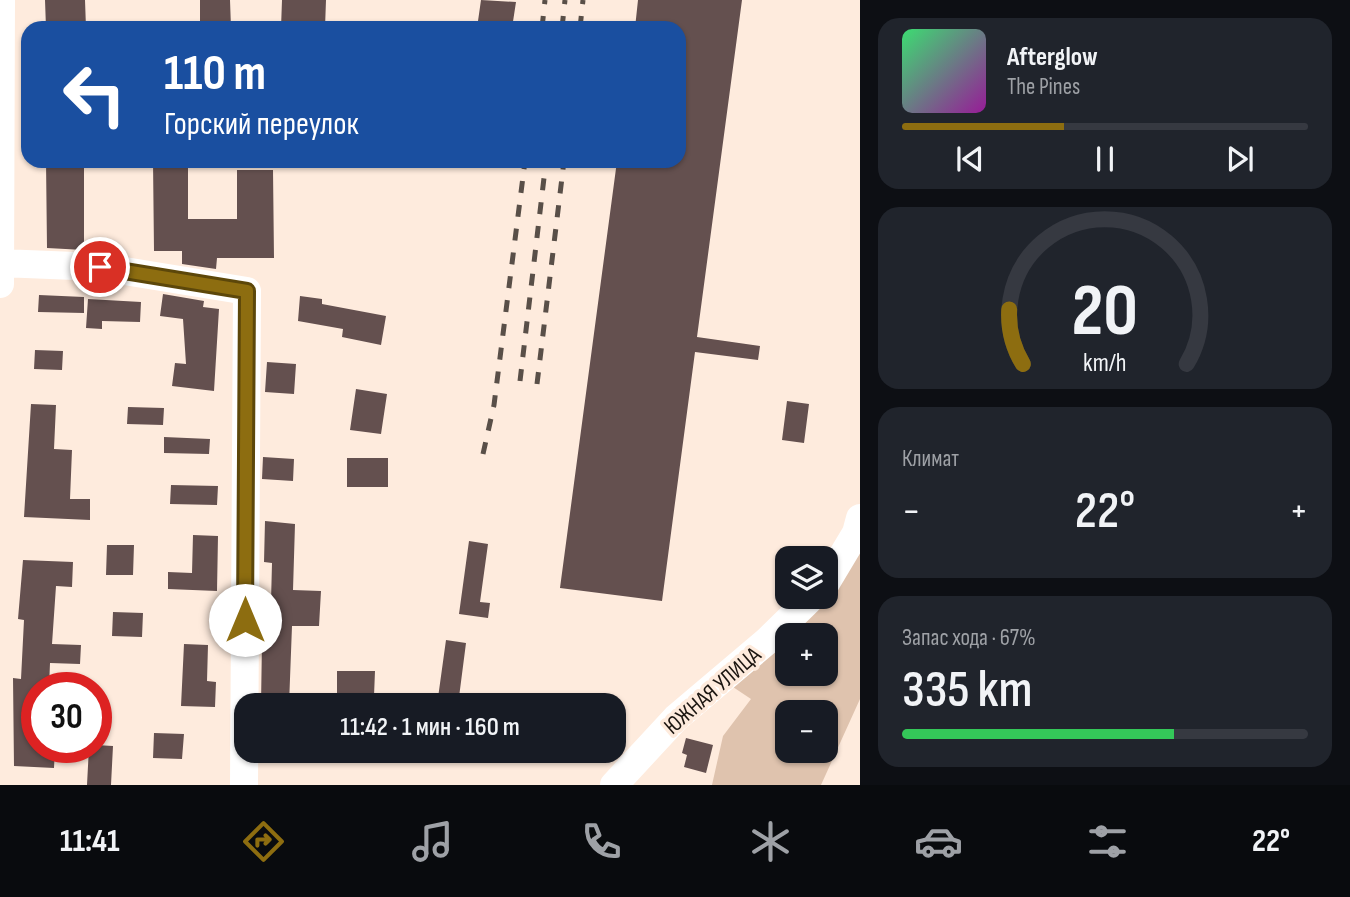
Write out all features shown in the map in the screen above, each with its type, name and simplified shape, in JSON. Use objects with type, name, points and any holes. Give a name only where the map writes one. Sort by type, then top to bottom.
[{"type":"street","points":[[0,284],[1,0]]},
{"type":"street","points":[[1,264],[100,267],[247,291],[244,785]]},
{"type":"street","points":[[838,563],[856,533],[860,518]]},
{"type":"street","name":"ЮЖНАЯ УЛИЦА","points":[[614,785],[676,718],[767,641],[800,609]]},
{"type":"shaded area","points":[[860,539],[860,699],[838,748],[838,700],[775,700],[775,763],[831,763],[821,785],[712,785],[723,736],[751,699],[730,685],[775,634],[775,686],[838,686],[838,623],[785,623],[798,609],[838,609],[838,564]]},
{"type":"building","points":[[45,0],[85,0],[86,21],[46,21]]},
{"type":"building","points":[[200,0],[230,0],[231,21],[200,21]]},
{"type":"building","points":[[282,0],[326,0],[325,21],[281,21]]},
{"type":"building","points":[[481,0],[516,2],[513,21],[478,21]]},
{"type":"building","points":[[638,0],[742,0],[697,337],[760,346],[758,360],[695,352],[662,601],[560,588],[616,168],[686,168],[686,21],[636,21]]},
{"type":"building","points":[[46,168],[84,168],[84,250],[47,248]]},
{"type":"building","points":[[153,168],[188,168],[188,219],[237,219],[237,170],[273,170],[274,258],[217,258],[216,269],[182,264],[182,251],[154,251]]},
{"type":"building","points":[[163,294],[204,301],[203,307],[219,309],[214,391],[172,386],[175,363],[186,364],[183,319],[160,316]]},
{"type":"building","points":[[39,295],[84,297],[84,313],[38,312]]},
{"type":"building","points":[[300,296],[322,299],[322,304],[386,316],[381,345],[342,337],[343,329],[298,321]]},
{"type":"building","points":[[88,299],[141,302],[140,322],[102,321],[102,329],[86,328]]},
{"type":"building","points":[[35,350],[63,351],[62,370],[34,369]]},
{"type":"building","points":[[267,362],[296,364],[294,394],[265,392]]},
{"type":"building","points":[[356,389],[387,394],[381,434],[350,430]]},
{"type":"building","points":[[787,401],[809,404],[804,443],[782,440]]},
{"type":"building","points":[[31,404],[56,405],[54,449],[72,450],[70,499],[90,499],[90,520],[24,517]]},
{"type":"building","points":[[128,407],[164,408],[163,425],[127,424]]},
{"type":"building","points":[[164,437],[210,439],[209,454],[164,453]]},
{"type":"building","points":[[263,457],[294,459],[293,481],[262,479]]},
{"type":"building","points":[[347,458],[388,458],[388,487],[347,487]]},
{"type":"building","points":[[171,485],[218,486],[217,505],[170,504]]},
{"type":"building","points":[[265,521],[295,524],[293,590],[321,591],[319,626],[292,626],[289,693],[261,693],[262,641],[270,641],[272,563],[264,562]]},
{"type":"building","points":[[193,535],[218,536],[217,591],[168,589],[168,572],[192,573]]},
{"type":"building","points":[[469,541],[488,544],[480,602],[490,603],[488,618],[459,614]]},
{"type":"building","points":[[107,545],[134,545],[133,575],[106,575]]},
{"type":"building","points":[[23,560],[73,562],[72,587],[56,586],[52,644],[81,645],[80,664],[50,663],[50,672],[21,672],[24,620],[18,619]]},
{"type":"building","points":[[113,612],[143,613],[142,637],[112,636]]},
{"type":"building","points":[[446,640],[466,643],[460,693],[439,693]]},
{"type":"building","points":[[184,644],[208,645],[207,681],[216,682],[215,707],[181,706]]},
{"type":"building","points":[[337,671],[375,671],[374,693],[337,693]]},
{"type":"building","points":[[13,678],[21,679],[21,763],[54,763],[54,768],[14,766]]},
{"type":"building","points":[[154,733],[184,734],[182,759],[153,758]]},
{"type":"building","points":[[686,738],[713,745],[706,773],[684,767],[687,755],[682,753]]},
{"type":"building","points":[[113,746],[111,785],[87,785],[88,763],[112,763]]},
{"type":"railway","points":[[543,21],[545,0]]},
{"type":"railway","points":[[563,21],[565,0]]},
{"type":"railway","points":[[581,21],[583,0]]},
{"type":"railway","points":[[483,454],[494,405],[524,168]]},
{"type":"railway","points":[[520,381],[545,168]]},
{"type":"railway","points":[[537,384],[563,168]]},
{"type":"route","points":[[100,267],[247,291],[245,620]]}]
